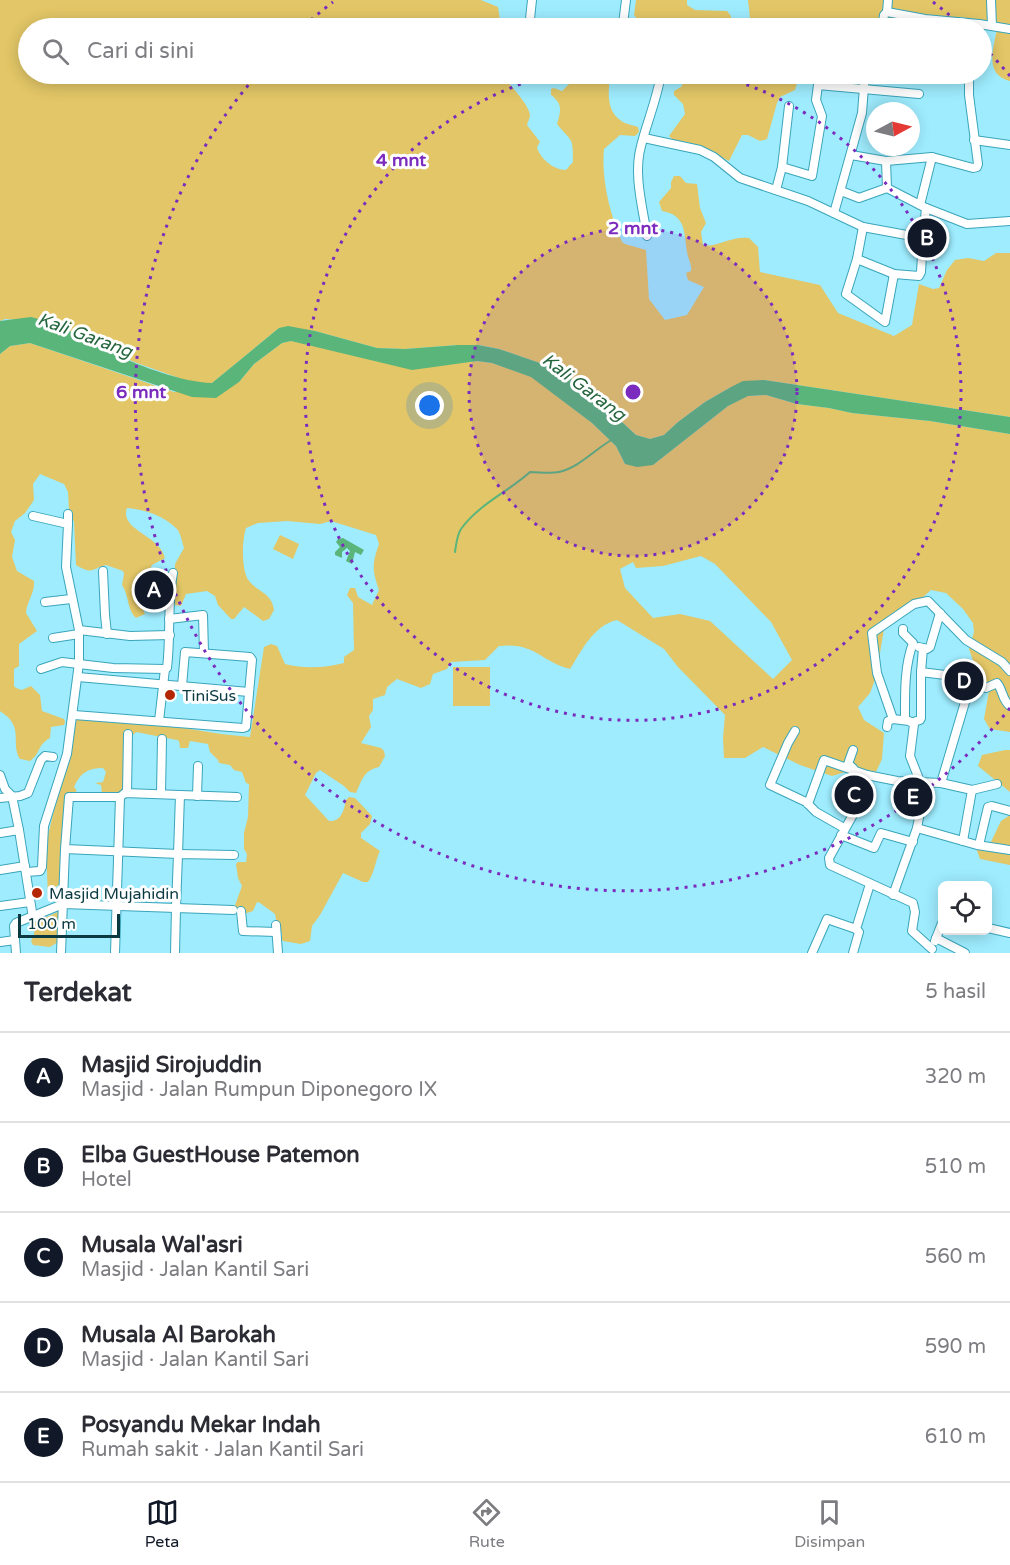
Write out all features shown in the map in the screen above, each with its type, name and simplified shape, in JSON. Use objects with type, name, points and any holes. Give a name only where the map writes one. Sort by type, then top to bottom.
[{"type":"street","points":[[530,18],[532,0]]},
{"type":"street","points":[[624,18],[626,0]]},
{"type":"street","points":[[884,18],[887,12],[888,0]]},
{"type":"street","points":[[991,0],[992,18]]},
{"type":"street","points":[[887,12],[920,18]]},
{"type":"street","points":[[992,26],[1010,29]]},
{"type":"street","points":[[647,236],[638,170],[641,146],[659,84]]},
{"type":"street","points":[[834,213],[862,113],[864,84]]},
{"type":"street","points":[[851,155],[886,161],[932,157],[973,168],[977,167],[970,84]]},
{"type":"street","points":[[782,167],[812,176],[822,116],[816,100],[818,85],[919,94]]},
{"type":"street","points":[[776,190],[782,167],[789,106]]},
{"type":"street","points":[[644,138],[700,150],[714,157],[740,178],[834,213],[863,227],[923,238]]},
{"type":"street","points":[[974,140],[1010,145]]},
{"type":"street","points":[[857,259],[894,274],[919,276],[923,207],[932,157]]},
{"type":"street","points":[[886,161],[887,188]]},
{"type":"street","points":[[841,191],[859,198],[887,188],[923,207],[967,224],[1010,221]]},
{"type":"street","points":[[863,227],[857,259],[846,294],[885,322],[894,274]]},
{"type":"street","points":[[0,870],[40,871],[45,820],[65,763],[74,715],[79,663],[79,632],[66,567],[68,514]]},
{"type":"street","points":[[33,516],[68,524]]},
{"type":"street","points":[[104,571],[107,634]]},
{"type":"street","points":[[159,721],[165,669],[167,668],[170,636],[169,605],[173,573]]},
{"type":"street","points":[[45,602],[71,598]]},
{"type":"street","points":[[893,719],[875,661],[872,633],[900,612],[920,602],[930,602],[966,640],[1002,662],[1010,671]]},
{"type":"street","points":[[911,646],[930,647],[940,613]]},
{"type":"street","points":[[169,619],[203,615],[204,653]]},
{"type":"street","points":[[903,628],[903,633],[913,643],[907,664],[904,697],[909,723]]},
{"type":"street","points":[[53,638],[79,632],[170,636]]},
{"type":"street","points":[[869,646],[874,676],[878,685],[883,689]]},
{"type":"street","points":[[909,723],[921,718],[923,648]]},
{"type":"street","points":[[74,715],[245,728],[252,660],[250,657],[185,652],[182,686]]},
{"type":"street","points":[[41,669],[62,662],[113,668],[165,669]]},
{"type":"street","points":[[921,672],[953,676],[954,686],[969,685],[986,688],[997,683],[1004,700],[1010,706]]},
{"type":"street","points":[[78,677],[249,692]]},
{"type":"street","points":[[940,783],[969,685]]},
{"type":"street","points":[[887,727],[888,721],[893,719],[914,725],[910,753],[923,796],[913,842],[893,895]]},
{"type":"street","points":[[795,731],[770,785],[808,804],[843,832],[874,848],[881,832],[913,842]]},
{"type":"street","points":[[115,953],[118,852],[128,734]]},
{"type":"street","points":[[161,794],[162,738]]},
{"type":"street","points":[[853,750],[848,765],[865,774]]},
{"type":"street","points":[[0,798],[28,793],[41,760],[45,756],[53,756]]},
{"type":"street","points":[[808,804],[824,760],[865,774],[921,784],[940,783],[972,790],[997,784]]},
{"type":"street","points":[[198,766],[198,796]]},
{"type":"street","points":[[865,774],[860,802],[829,858],[830,865],[914,903],[912,931],[931,951],[938,933]]},
{"type":"street","points":[[0,775],[5,789],[12,796],[33,918]]},
{"type":"street","points":[[963,841],[972,790]]},
{"type":"street","points":[[61,953],[69,797],[161,794],[237,797]]},
{"type":"street","points":[[175,953],[180,795]]},
{"type":"street","points":[[978,845],[989,806],[1010,811]]},
{"type":"street","points":[[917,828],[978,845],[1010,850]]},
{"type":"street","points":[[0,833],[19,830]]},
{"type":"street","points":[[65,849],[234,855]]},
{"type":"street","points":[[856,929],[870,884]]},
{"type":"street","points":[[0,906],[30,902]]},
{"type":"street","points":[[16,953],[14,925],[63,904],[237,910],[243,931],[276,928],[278,953]]},
{"type":"street","points":[[812,953],[827,919],[859,932],[853,953]]},
{"type":"street","points":[[992,929],[1010,933]]},
{"type":"street","points":[[936,938],[965,953]]},
{"type":"street","points":[[0,942],[15,940]]},
{"type":"shaded area","points":[[0,0],[481,0],[498,7],[500,18],[18,18],[18,84],[509,84],[529,111],[527,125],[540,142],[537,147],[541,156],[552,166],[566,170],[573,162],[573,147],[569,137],[557,124],[560,108],[558,101],[551,95],[551,89],[562,91],[569,84],[609,84],[610,105],[615,115],[622,121],[638,127],[639,132],[635,136],[620,135],[604,149],[607,197],[622,242],[646,250],[649,299],[665,320],[687,315],[704,287],[688,280],[686,273],[691,271],[691,266],[680,220],[662,211],[659,202],[671,188],[674,176],[680,176],[686,183],[697,184],[700,208],[706,223],[701,232],[703,245],[749,238],[758,247],[760,272],[820,285],[838,313],[894,336],[912,325],[919,284],[933,289],[939,288],[947,270],[955,260],[968,258],[984,261],[996,253],[1010,253],[1010,417],[764,380],[731,387],[705,402],[664,435],[650,439],[636,435],[585,388],[557,369],[499,349],[479,345],[405,349],[377,348],[315,331],[279,328],[211,384],[193,383],[134,362],[52,322],[5,319],[0,321]]},
{"type":"shaded area","points":[[636,0],[687,0],[687,5],[695,10],[727,11],[731,18],[636,18],[634,15]]},
{"type":"shaded area","points":[[748,0],[1010,0],[1010,81],[1001,77],[993,65],[993,48],[998,22],[992,21],[992,18],[750,18]]},
{"type":"shaded area","points":[[683,84],[797,84],[795,90],[780,97],[767,139],[760,141],[748,135],[742,135],[729,161],[694,144],[682,141],[677,144],[669,136],[685,114],[683,104],[674,95],[674,91]]},
{"type":"shaded area","points":[[31,317],[64,328],[150,369],[188,380],[212,383],[279,328],[288,326],[377,348],[405,349],[478,345],[499,349],[557,369],[585,388],[636,435],[650,439],[664,435],[705,402],[731,387],[743,381],[764,380],[1010,417],[1010,434],[930,421],[852,413],[797,404],[766,395],[748,396],[728,406],[653,465],[637,467],[625,464],[616,446],[592,423],[531,377],[492,363],[477,361],[412,370],[291,341],[282,343],[254,364],[239,382],[216,398],[192,397],[30,343],[10,346],[0,354],[0,321]]},
{"type":"shaded area","points":[[291,341],[450,364],[477,361],[492,363],[532,377],[592,423],[616,446],[625,464],[653,465],[728,406],[747,396],[766,395],[797,404],[852,413],[930,421],[1010,434],[1010,732],[990,729],[984,719],[989,691],[980,680],[969,649],[974,632],[973,623],[963,609],[946,593],[931,590],[885,623],[876,677],[870,693],[858,707],[864,720],[884,733],[882,759],[876,772],[852,770],[832,776],[800,765],[763,747],[745,758],[724,758],[725,715],[678,667],[664,649],[617,620],[595,633],[570,669],[529,649],[499,646],[485,660],[451,662],[447,669],[433,674],[430,684],[421,688],[397,679],[387,687],[385,695],[373,699],[373,710],[369,716],[371,727],[361,743],[381,748],[384,751],[385,756],[379,767],[367,773],[356,793],[350,792],[320,770],[316,773],[305,795],[329,821],[340,817],[349,797],[355,798],[372,816],[370,824],[361,833],[361,838],[380,851],[368,882],[343,873],[312,926],[310,941],[301,944],[283,941],[275,914],[260,903],[257,902],[253,911],[238,916],[236,914],[234,908],[242,886],[236,864],[246,862],[247,854],[244,849],[244,833],[248,817],[249,784],[246,783],[242,772],[234,770],[230,765],[219,763],[210,752],[208,744],[190,741],[188,748],[180,748],[177,740],[136,732],[131,737],[126,786],[122,792],[102,793],[101,785],[95,783],[103,782],[106,772],[103,768],[98,768],[82,775],[74,787],[77,791],[67,796],[61,883],[52,890],[48,899],[46,844],[75,722],[78,719],[165,725],[250,737],[264,647],[271,644],[277,646],[285,664],[292,666],[314,667],[344,663],[344,657],[354,650],[353,603],[347,595],[350,588],[355,588],[358,597],[372,605],[379,590],[374,567],[379,544],[376,535],[331,521],[320,524],[287,521],[258,523],[246,528],[243,555],[246,576],[253,585],[268,596],[274,610],[269,619],[263,621],[244,607],[234,619],[231,619],[218,605],[215,596],[207,591],[186,594],[181,606],[175,605],[173,602],[175,564],[184,548],[180,533],[172,524],[160,517],[127,508],[126,516],[129,522],[162,550],[165,558],[152,565],[141,589],[141,605],[145,614],[136,618],[131,611],[122,585],[123,571],[106,565],[89,570],[76,565],[74,522],[69,510],[68,492],[64,484],[40,474],[33,484],[34,500],[25,513],[15,521],[11,532],[15,540],[12,557],[17,571],[34,581],[26,613],[37,631],[19,644],[19,666],[14,669],[14,686],[22,690],[31,686],[40,695],[42,711],[64,719],[65,722],[64,725],[51,727],[50,738],[43,743],[30,761],[20,759],[16,750],[14,726],[9,718],[0,711],[0,354],[10,346],[30,343],[174,392],[239,382],[254,364],[282,343]],"holes":[[[701,556],[715,564],[771,622],[792,660],[773,679],[710,621],[680,614],[653,618],[625,588],[620,569],[633,562],[636,568],[663,566]]]},
{"type":"shaded area","points":[[280,535],[299,544],[293,559],[273,549]]},
{"type":"shaded area","points":[[343,538],[364,550],[361,555],[355,552],[352,564],[346,561],[350,551],[347,548],[342,552],[342,558],[335,555],[340,547],[336,542]]},
{"type":"shaded area","points":[[453,667],[490,667],[490,706],[453,706]]},
{"type":"shaded area","points":[[1010,750],[1010,792],[978,766],[982,755]]},
{"type":"shaded area","points":[[1010,815],[1010,865],[980,859],[976,848],[990,844],[1001,821]]},
{"type":"shaded area","points":[[58,912],[60,919],[58,942],[50,947],[33,945],[31,941],[35,922]]},
{"type":"waterway","points":[[455,552],[460,531],[468,520],[530,472],[552,473],[567,470],[613,439]]},
{"type":"place","name":"Elba GuestHouse Patemon","points":[[927,238]]},
{"type":"place","name":"Masjid Sirojuddin","points":[[154,590]]},
{"type":"place","name":"Musala Al Barokah","points":[[964,681]]},
{"type":"place","name":"TiniSus","points":[[170,695]]},
{"type":"place","name":"Musala Wal'asri","points":[[854,795]]},
{"type":"place","name":"Posyandu Mekar Indah","points":[[913,797]]},
{"type":"place","name":"Masjid Mujahidin","points":[[37,893]]},
{"type":"water label","name":"Kali Garang","points":[[85,335]]},
{"type":"water label","name":"Kali Garang","points":[[584,387]]}]
